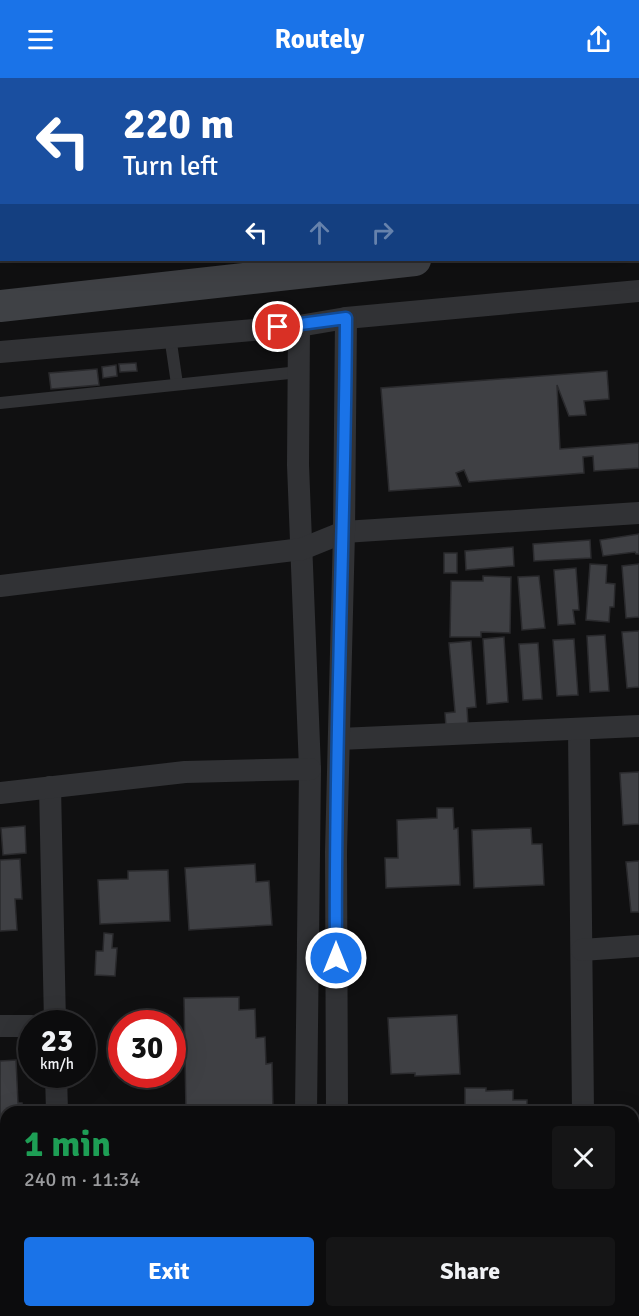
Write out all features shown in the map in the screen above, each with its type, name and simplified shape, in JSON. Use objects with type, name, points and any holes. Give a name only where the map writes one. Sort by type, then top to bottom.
[{"type":"main road","points":[[0,306],[406,261]]},
{"type":"street","points":[[0,351],[299,326],[346,318],[639,291]]},
{"type":"street","points":[[337,1106],[336,852],[344,531],[346,318]]},
{"type":"street","points":[[299,326],[298,465],[310,768],[306,1106]]},
{"type":"street","points":[[0,586],[303,549],[344,531],[639,513]]},
{"type":"street","points":[[339,739],[639,726]]},
{"type":"street","points":[[579,730],[583,1106]]},
{"type":"street","points":[[0,793],[185,772],[310,768]]},
{"type":"street","points":[[50,788],[55,1010]]},
{"type":"street","points":[[582,950],[639,946]]},
{"type":"street","points":[[0,1026],[18,1026]]},
{"type":"street","points":[[56,1088],[57,1106]]},
{"type":"lane","points":[[170,336],[177,384]]},
{"type":"lane","points":[[0,403],[299,372]]},
{"type":"building","points":[[136,363],[137,371],[120,372],[119,364]]},
{"type":"building","points":[[116,365],[117,376],[103,378],[102,367]]},
{"type":"building","points":[[97,369],[99,385],[51,389],[49,373]]},
{"type":"building","points":[[607,371],[609,399],[584,401],[586,415],[569,416],[557,385],[560,449],[639,443],[639,468],[594,471],[593,456],[583,457],[584,473],[469,482],[464,470],[456,473],[461,486],[389,491],[381,388]]},
{"type":"building","points":[[639,534],[639,554],[635,552],[603,556],[600,540]]},
{"type":"building","points":[[590,540],[591,558],[534,561],[533,544]]},
{"type":"building","points":[[513,547],[514,566],[466,570],[465,551]]},
{"type":"building","points":[[444,553],[457,553],[457,573],[444,573]]},
{"type":"building","points":[[590,564],[607,565],[606,583],[615,584],[614,607],[610,607],[609,622],[586,620]]},
{"type":"building","points":[[639,564],[639,617],[626,618],[622,566]]},
{"type":"building","points":[[576,568],[579,610],[573,610],[575,624],[558,625],[554,570]]},
{"type":"building","points":[[483,576],[511,577],[510,633],[481,632],[481,637],[450,637],[451,581],[483,581]]},
{"type":"building","points":[[539,576],[545,628],[522,630],[518,577]]},
{"type":"building","points":[[639,631],[639,687],[627,688],[622,632]]},
{"type":"building","points":[[605,635],[609,691],[590,692],[587,636]]},
{"type":"building","points":[[504,637],[508,702],[487,704],[483,639]]},
{"type":"building","points":[[574,639],[578,695],[557,696],[553,640]]},
{"type":"building","points":[[471,641],[476,707],[467,708],[468,725],[446,727],[445,713],[455,712],[449,643]]},
{"type":"building","points":[[538,643],[542,699],[523,700],[519,644]]},
{"type":"building","points":[[639,772],[639,824],[623,825],[620,773]]},
{"type":"building","points":[[437,808],[453,808],[454,829],[458,828],[460,885],[386,888],[385,858],[398,858],[397,820],[437,818]]},
{"type":"building","points":[[25,826],[26,853],[3,855],[1,828]]},
{"type":"building","points":[[531,828],[532,844],[542,844],[544,885],[474,888],[472,830]]},
{"type":"building","points":[[20,859],[22,899],[15,899],[17,930],[0,931],[0,860]]},
{"type":"building","points":[[639,861],[639,912],[631,912],[626,862]]},
{"type":"building","points":[[255,864],[256,882],[269,881],[272,925],[189,930],[185,868]]},
{"type":"building","points":[[168,870],[170,921],[100,924],[98,880],[128,879],[128,871]]},
{"type":"building","points":[[104,933],[113,934],[112,948],[117,948],[115,976],[95,975],[96,951],[103,951]]},
{"type":"building","points":[[239,997],[239,1010],[255,1009],[256,1038],[265,1037],[266,1064],[272,1063],[273,1106],[186,1106],[184,998]]},
{"type":"building","points":[[457,1015],[460,1074],[415,1076],[415,1073],[391,1074],[388,1018]]},
{"type":"building","points":[[16,1060],[18,1103],[22,1103],[22,1106],[0,1106],[0,1061]]},
{"type":"building","points":[[465,1088],[486,1088],[486,1091],[513,1090],[513,1100],[527,1100],[527,1106],[465,1106]]},
{"type":"route","points":[[278,327],[346,318],[336,958]]}]
